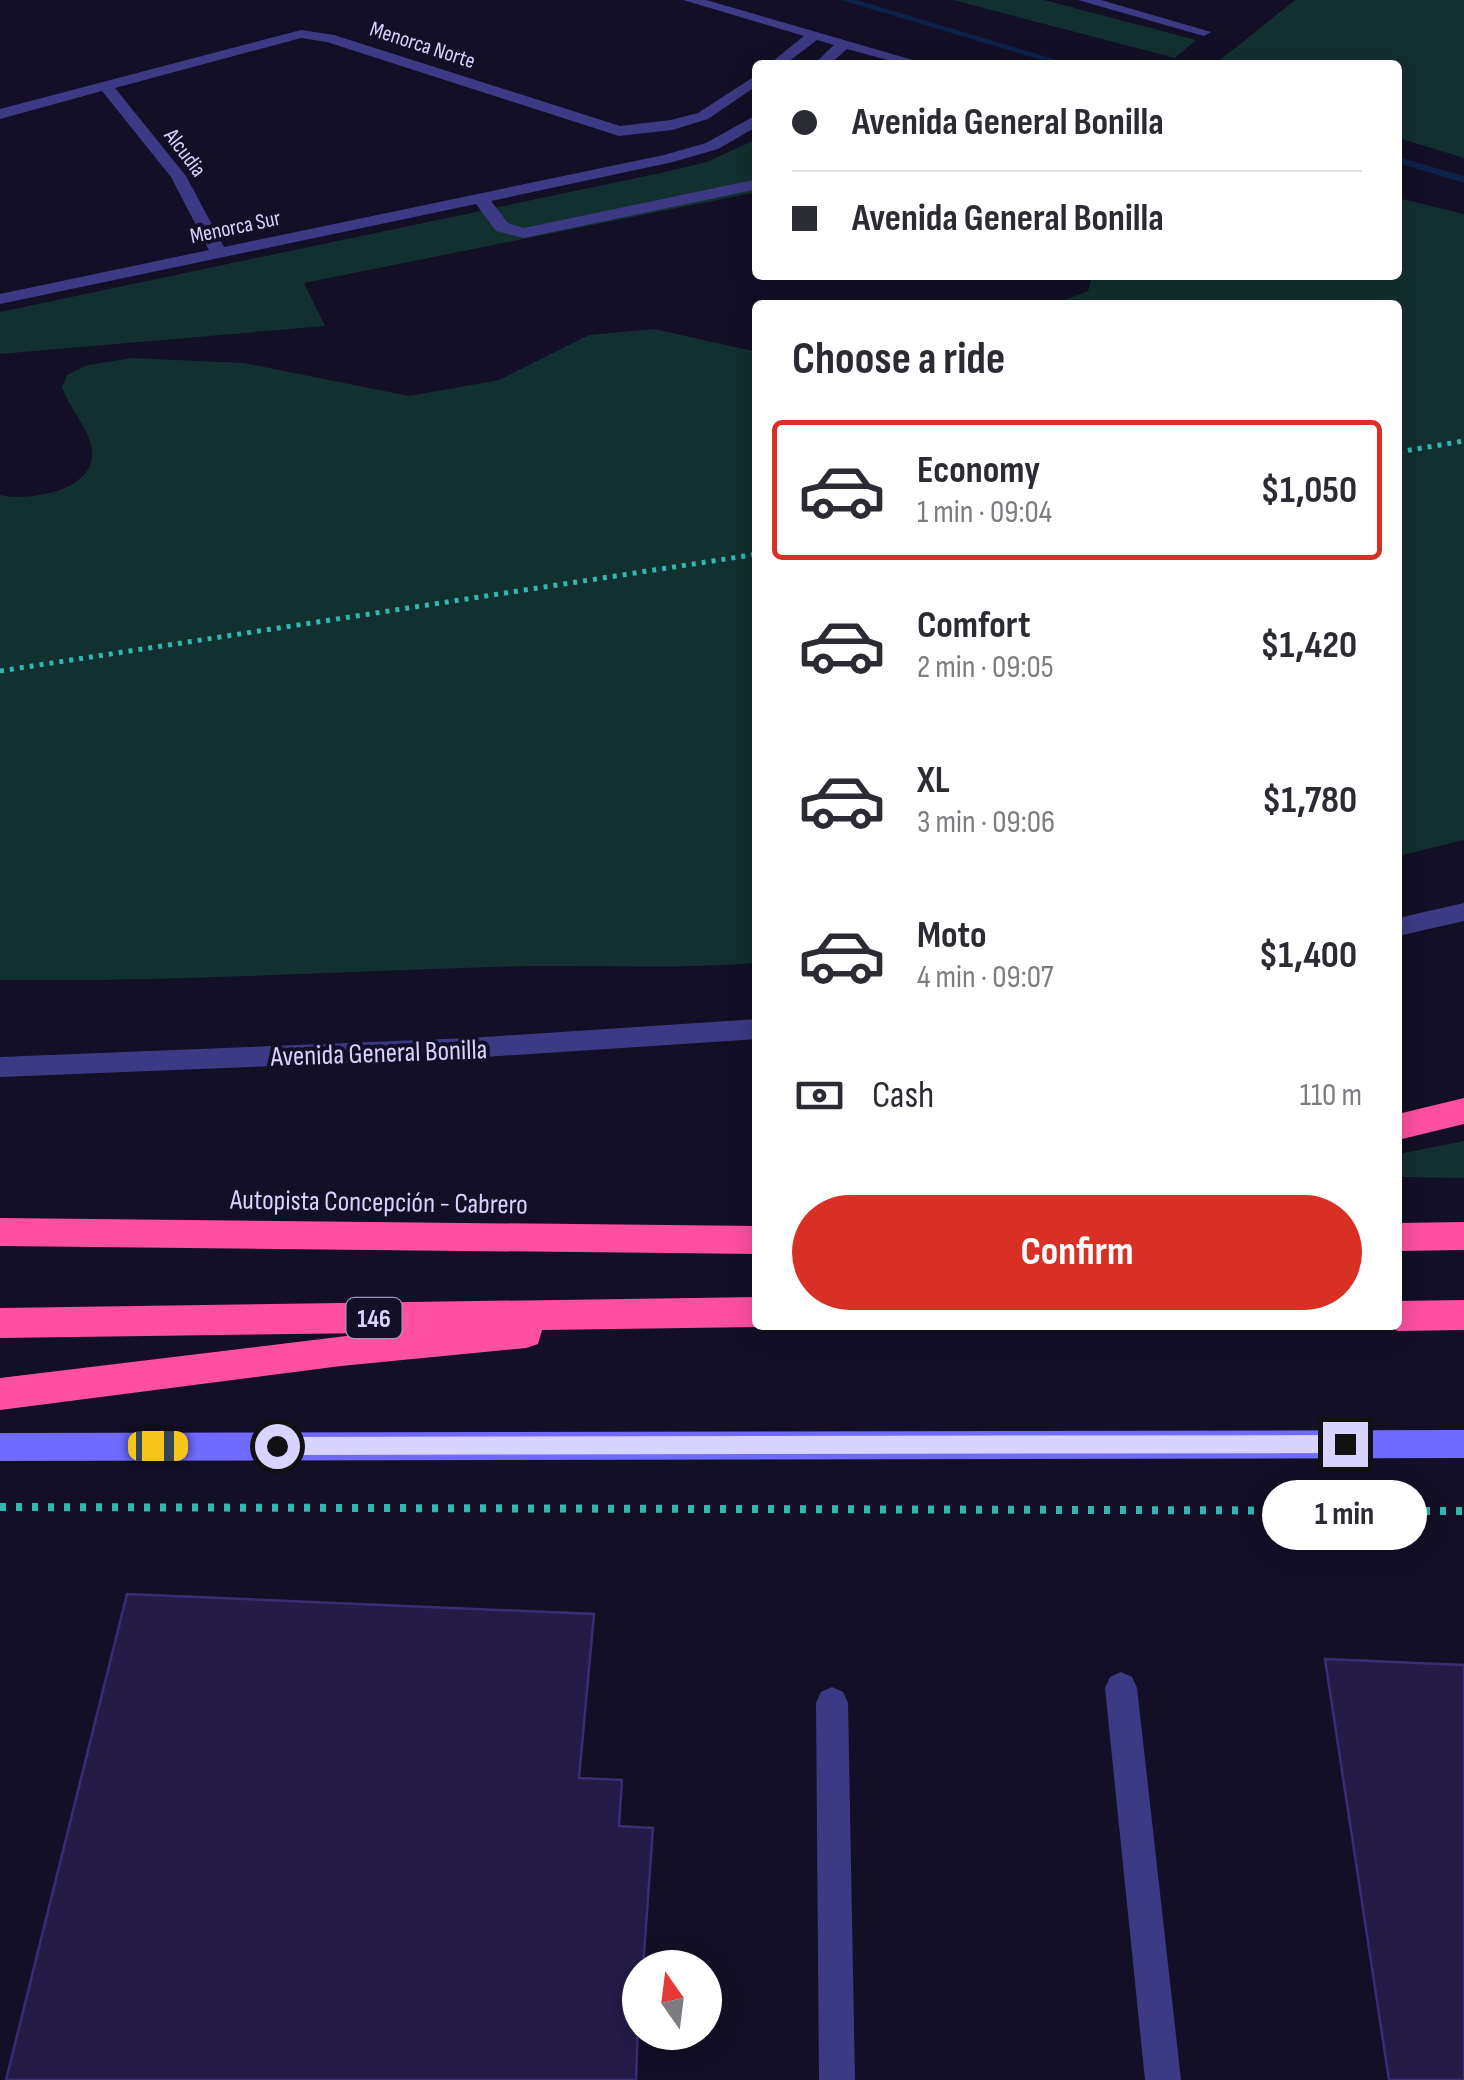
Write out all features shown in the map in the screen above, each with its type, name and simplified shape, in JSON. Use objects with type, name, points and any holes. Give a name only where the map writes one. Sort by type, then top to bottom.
[{"type":"highway","points":[[1402,1126],[1464,1112]]},
{"type":"highway","name":"Autopista Concepción - Cabrero","points":[[0,1232],[696,1240],[752,1237]]},
{"type":"highway","points":[[1402,1237],[1464,1236]]},
{"type":"highway","points":[[0,1394],[341,1351],[752,1312]]},
{"type":"highway","name":"146","points":[[0,1323],[752,1312]]},
{"type":"highway","points":[[1402,1316],[1464,1315]]},
{"type":"main road","points":[[0,1447],[1464,1444]]},
{"type":"street","points":[[690,0],[906,60]]},
{"type":"street","points":[[1085,0],[1124,4],[1204,32]]},
{"type":"street","name":"Menorca Norte","points":[[0,114],[276,37],[311,34],[620,131]]},
{"type":"street","points":[[782,60],[815,35]]},
{"type":"street","points":[[826,60],[846,43]]},
{"type":"street","points":[[620,168],[620,131],[672,125],[718,108],[752,82]]},
{"type":"street","name":"Alcudia","points":[[105,84],[178,176],[219,253]]},
{"type":"street","name":"Menorca Sur","points":[[718,108],[752,118]]},
{"type":"street","name":"Menorca Sur","points":[[0,299],[620,168],[712,146],[752,123]]},
{"type":"street","points":[[480,198],[502,227],[524,233],[752,185]]},
{"type":"street","points":[[1402,926],[1464,912]]},
{"type":"street","name":"Avenida General Bonilla","points":[[0,1067],[470,1048],[752,1029]]},
{"type":"street","points":[[1121,1688],[1163,2080]]},
{"type":"street","points":[[832,1703],[838,2080]]},
{"type":"path","points":[[1402,451],[1464,441]]},
{"type":"path","points":[[0,672],[752,555]]},
{"type":"path","points":[[0,1507],[1464,1512]]},
{"type":"green space","points":[[953,0],[1044,0],[1196,40],[1175,58]]},
{"type":"green space","points":[[1295,0],[1464,0],[1464,158],[1402,139],[1402,60],[1220,60]]},
{"type":"green space","points":[[752,141],[752,193],[304,283],[325,326],[0,354],[0,312],[707,162]]},
{"type":"green space","points":[[1402,199],[1464,214],[1464,840],[1402,855],[1402,300],[1065,300],[1088,291],[1091,281],[1402,280]]},
{"type":"green space","points":[[654,329],[752,351],[752,963],[0,980],[0,495],[28,496],[61,490],[86,473],[91,445],[62,387],[67,375],[88,365],[132,358],[244,363],[409,396],[499,380],[589,335]]},
{"type":"green space","points":[[1464,1141],[1464,1178],[1402,1177],[1402,1153]]},
{"type":"building","points":[[127,1594],[594,1614],[579,1778],[622,1780],[619,1826],[653,1828],[644,1950],[622,1950],[622,2050],[637,2050],[636,2080],[6,2080]]},
{"type":"building","points":[[1325,1659],[1464,1665],[1464,2080],[1389,2080]]},
{"type":"waterway","points":[[846,0],[1052,60]]},
{"type":"waterway","points":[[1402,161],[1464,180]]},
{"type":"route","points":[[277,1446],[1345,1444]]}]
